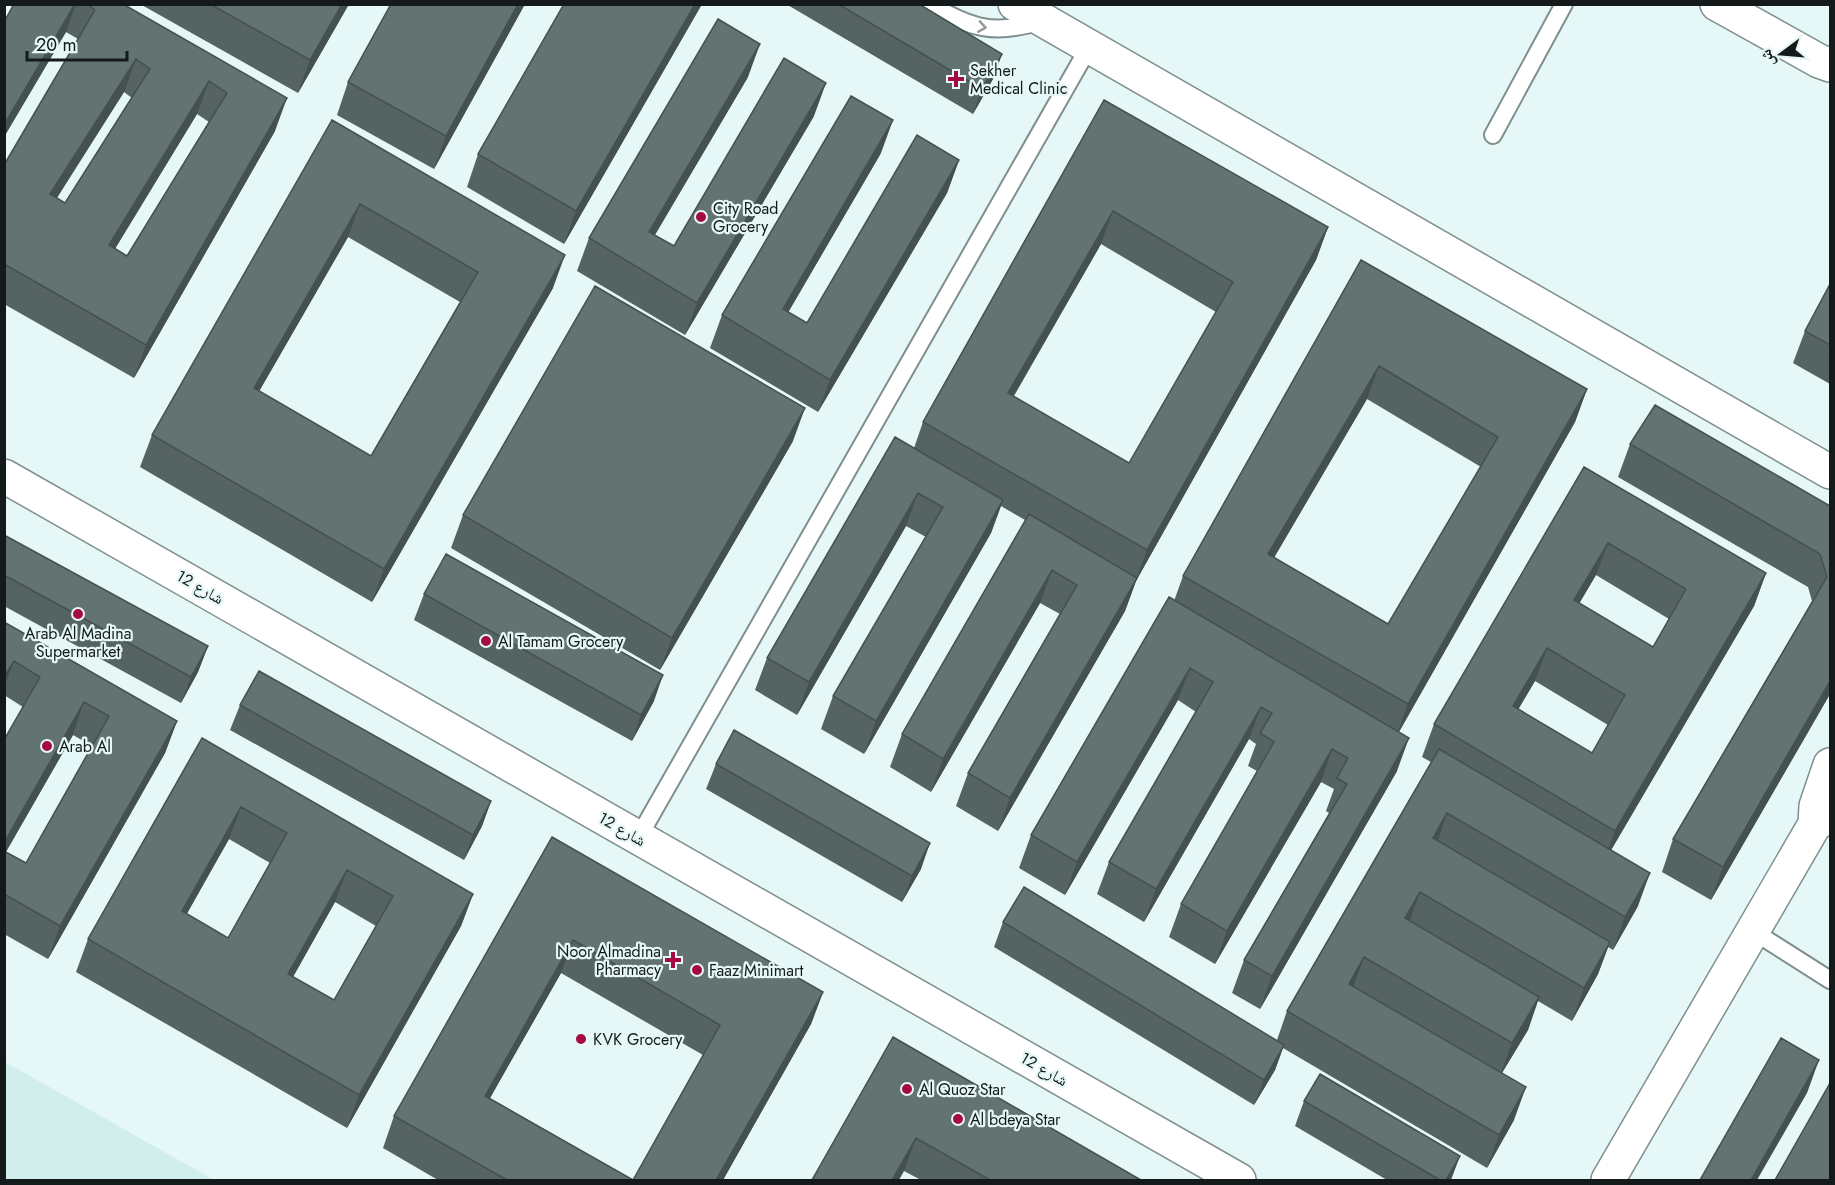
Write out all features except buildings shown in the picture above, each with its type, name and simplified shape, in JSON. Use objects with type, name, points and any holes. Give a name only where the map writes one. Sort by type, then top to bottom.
[{"type":"street","points":[[1015,4],[1830,472]]},
{"type":"street","points":[[1717,4],[1793,48],[1830,65]]},
{"type":"street","name":"شارع 12","points":[[4,476],[1239,1180]]},
{"type":"street","points":[[1608,1180],[1753,931],[1823,820],[1816,806],[1830,765]]},
{"type":"lane","points":[[928,4],[960,22],[981,28],[1023,27],[1043,21]]},
{"type":"lane","points":[[1493,135],[1564,4]]},
{"type":"lane","points":[[638,838],[1089,47]]},
{"type":"lane","points":[[1753,931],[1830,980]]},
{"type":"shaded area","points":[[5,1062],[214,1180],[5,1180]]},
{"type":"place","name":"Sekher Medical Clinic","points":[[956,79]]},
{"type":"place","name":"City Road Grocery","points":[[701,217]]},
{"type":"place","name":"Arab Al Madina Supermarket","points":[[78,614]]},
{"type":"place","name":"Al Tamam Grocery","points":[[486,641]]},
{"type":"place","name":"Arab Al","points":[[47,746]]},
{"type":"place","name":"Noor Almadina Pharmacy","points":[[673,960]]},
{"type":"place","name":"Faaz Minimart","points":[[697,970]]},
{"type":"place","name":"KVK Grocery","points":[[581,1039]]},
{"type":"place","name":"Al Quoz Star","points":[[907,1089]]},
{"type":"place","name":"Al bdeya Star","points":[[958,1119]]}]
